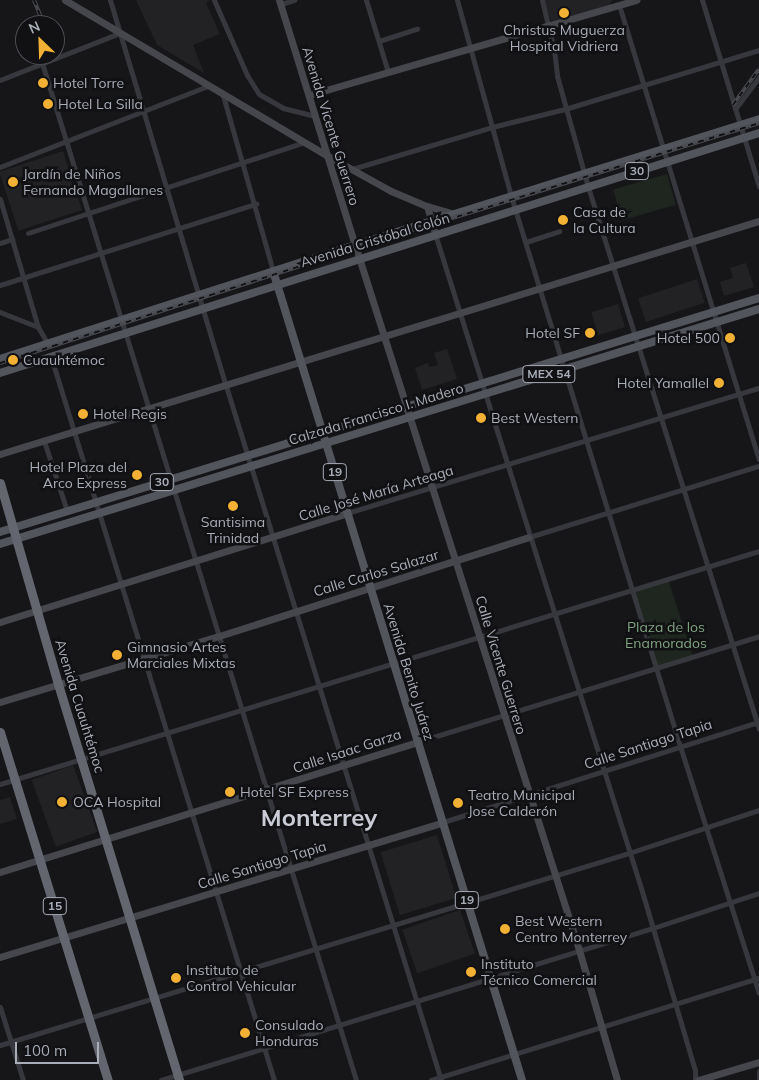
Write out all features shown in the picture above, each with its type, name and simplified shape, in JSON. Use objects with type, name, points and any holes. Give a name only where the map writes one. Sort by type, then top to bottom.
[{"type":"highway","name":"Avenida Cuauhtémoc","points":[[0,483],[58,684],[179,1077]]},
{"type":"highway","name":"15","points":[[0,732],[108,1080]]},
{"type":"main road","name":"30","points":[[454,214],[759,119]]},
{"type":"main road","name":"Avenida Cristóbal Colón","points":[[0,373],[668,160],[759,133]]},
{"type":"main road","name":"Avenida Cristóbal Colón","points":[[0,359],[454,214]]},
{"type":"main road","name":"Avenida Benito Juárez","points":[[273,272],[522,1080]]},
{"type":"main road","name":"Calzada Francisco I. Madero","points":[[0,532],[759,298]]},
{"type":"main road","name":"Calzada Francisco I. Madero","points":[[0,544],[759,309]]},
{"type":"street","points":[[65,0],[390,191],[427,206],[454,214]]},
{"type":"street","points":[[110,0],[142,112],[204,308],[318,687],[441,1079]]},
{"type":"street","points":[[214,0],[246,75],[259,94],[283,108],[316,116]]},
{"type":"street","points":[[280,2],[294,0]]},
{"type":"street","points":[[366,0],[388,72]]},
{"type":"street","points":[[457,0],[511,196],[680,746],[730,903],[757,978],[759,993]]},
{"type":"street","points":[[542,0],[549,26],[557,76],[584,174],[758,725]]},
{"type":"street","points":[[309,95],[636,0]]},
{"type":"street","points":[[702,0],[759,186]]},
{"type":"street","name":"Avenida Vicente Guerrero","points":[[280,2],[359,258]]},
{"type":"street","points":[[619,5],[759,459]]},
{"type":"street","points":[[379,41],[417,29]]},
{"type":"street","points":[[65,54],[120,33]]},
{"type":"street","points":[[352,169],[492,127],[565,109],[759,50]]},
{"type":"street","points":[[0,80],[37,65]]},
{"type":"street","points":[[43,65],[356,1080]]},
{"type":"street","points":[[735,109],[759,77]]},
{"type":"street","points":[[0,167],[210,85]]},
{"type":"street","name":"19","points":[[222,92],[256,204],[273,272]]},
{"type":"street","points":[[28,233],[304,142]]},
{"type":"street","points":[[0,199],[25,277],[38,327],[48,344]]},
{"type":"street","points":[[0,285],[256,204]]},
{"type":"street","points":[[427,206],[529,537],[580,693],[676,1005],[697,1080],[759,1062]]},
{"type":"street","points":[[0,454],[226,386],[301,361],[759,220]]},
{"type":"street","points":[[526,242],[559,231]]},
{"type":"street","points":[[0,243],[12,238]]},
{"type":"street","name":"Calle Vicente Guerrero","points":[[359,258],[579,950],[617,1080]]},
{"type":"street","points":[[0,312],[38,327]]},
{"type":"street","points":[[51,357],[274,1080]]},
{"type":"street","name":"Calle José María Arteaga","points":[[0,622],[347,513],[433,489],[759,388]]},
{"type":"street","points":[[44,441],[67,511]]},
{"type":"street","name":"Calle Carlos Salazar","points":[[0,702],[219,636],[369,587],[759,466]]},
{"type":"street","points":[[0,784],[759,551]]},
{"type":"street","name":"Calle Isaac Garza","points":[[0,872],[40,858],[344,767],[417,742],[759,636]]},
{"type":"street","name":"Calle Santiago Tapia","points":[[0,957],[369,846],[680,746],[758,725]]},
{"type":"street","points":[[0,1046],[629,853],[759,810]]},
{"type":"street","points":[[161,1080],[179,1077],[339,1024],[652,928],[759,893]]},
{"type":"street","points":[[431,1080],[441,1079],[757,978]]},
{"type":"street","points":[[0,1007],[23,1080]]},
{"type":"street","points":[[759,1071],[759,1078]]},
{"type":"shaded area","points":[[136,0],[209,0],[206,3],[220,34],[193,45],[204,73],[157,45]]},
{"type":"shaded area","name":"Christus Muguerza Hospital Vidriera","points":[[544,0],[613,0],[608,6],[551,21]]},
{"type":"shaded area","points":[[63,151],[82,210],[18,231],[0,171]]},
{"type":"shaded area","points":[[746,263],[754,287],[724,296],[720,282],[733,278],[730,268]]},
{"type":"shaded area","points":[[697,279],[705,303],[646,322],[638,298]]},
{"type":"shaded area","points":[[618,304],[625,327],[598,335],[591,312]]},
{"type":"shaded area","points":[[447,349],[457,379],[422,390],[415,368],[428,363],[429,367],[438,365],[434,353]]},
{"type":"shaded area","name":"OCA Hospital","points":[[73,765],[97,832],[56,847],[32,780]]},
{"type":"shaded area","points":[[10,797],[17,819],[0,824],[0,800]]},
{"type":"shaded area","points":[[437,835],[456,898],[400,915],[381,852]]},
{"type":"shaded area","points":[[460,910],[475,953],[417,973],[402,930]]},
{"type":"green space","points":[[667,174],[676,205],[622,220],[613,189]]},
{"type":"green space","name":"Plaza de los Enamorados","points":[[668,579],[693,657],[657,669],[632,591]]},
{"type":"railway","points":[[34,0],[40,15]]},
{"type":"railway","points":[[733,105],[759,69]]},
{"type":"railway","points":[[0,363],[362,246],[759,123]]},
{"type":"place","name":"Christus Muguerza Hospital Vidriera","points":[[564,13]]},
{"type":"place","name":"Hotel Torre","points":[[43,83]]},
{"type":"place","name":"Hotel La Silla","points":[[48,104]]},
{"type":"place","name":"Jardín de Niños Fernando Magallanes","points":[[13,182]]},
{"type":"place","name":"Casa de la Cultura","points":[[563,220]]},
{"type":"place","name":"Hotel SF","points":[[590,333]]},
{"type":"place","name":"Hotel 500","points":[[730,338]]},
{"type":"place","name":"Cuauhtémoc","points":[[13,360]]},
{"type":"place","name":"Hotel Yamallel","points":[[719,383]]},
{"type":"place","name":"Hotel Regis","points":[[83,414]]},
{"type":"place","name":"Best Western","points":[[481,418]]},
{"type":"place","name":"Hotel Plaza del Arco Express","points":[[137,475]]},
{"type":"place","name":"Santisima Trinidad","points":[[233,506]]},
{"type":"place","name":"Gimnasio Artes Marciales Mixtas","points":[[117,655]]},
{"type":"place","name":"Hotel SF Express","points":[[230,792]]},
{"type":"place","name":"OCA Hospital","points":[[62,802]]},
{"type":"place","name":"Teatro Municipal Jose Calderón","points":[[458,803]]},
{"type":"place","name":"Best Western Centro Monterrey","points":[[505,929]]},
{"type":"place","name":"Instituto Técnico Comercial","points":[[471,972]]},
{"type":"place","name":"Instituto de Control Vehicular","points":[[176,978]]},
{"type":"place","name":"Consulado Honduras","points":[[245,1033]]},
{"type":"district","name":"Monterrey","points":[[319,818]]}]
